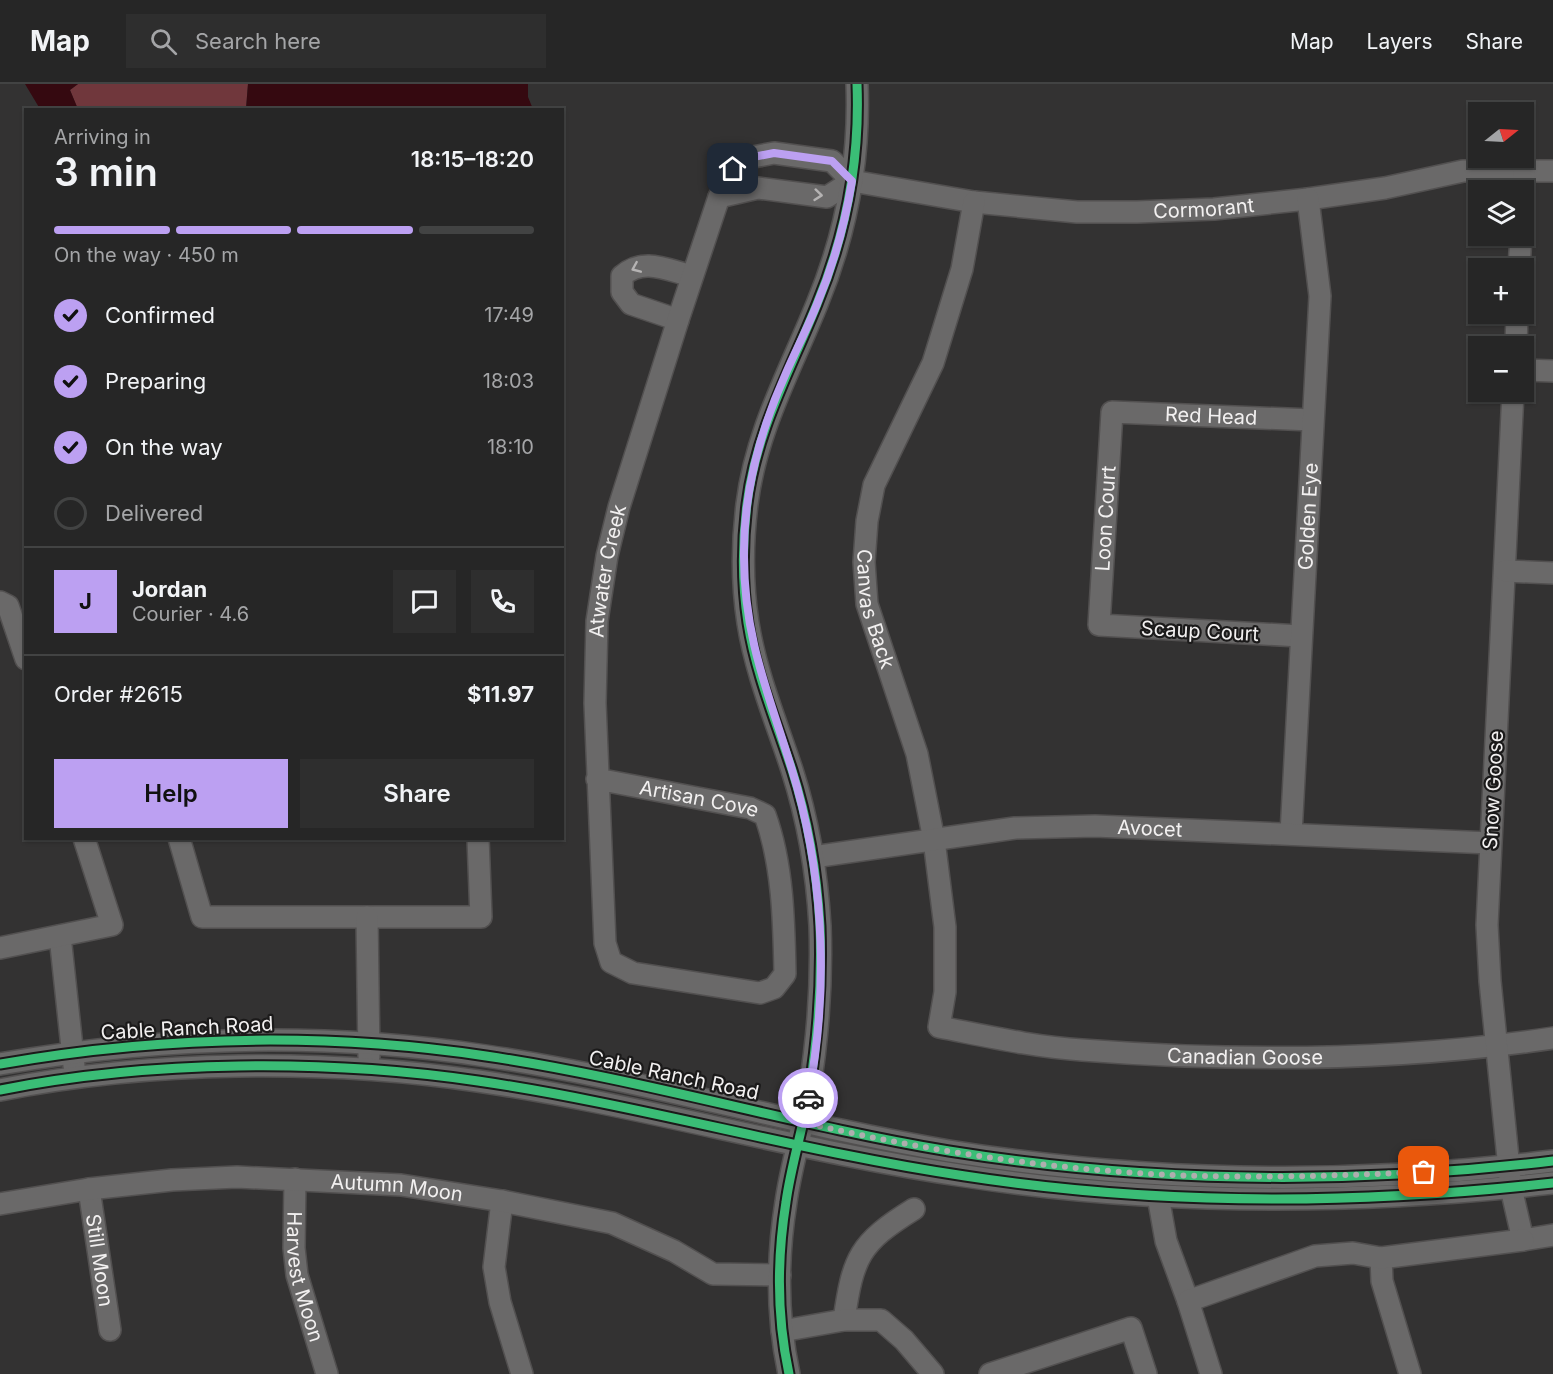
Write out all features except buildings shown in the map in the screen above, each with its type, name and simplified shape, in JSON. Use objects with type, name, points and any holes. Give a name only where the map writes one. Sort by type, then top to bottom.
[{"type":"street","points":[[789,1374],[782,1331],[780,1275],[786,1203],[813,1066],[820,989],[820,926],[813,857],[796,784],[765,693],[752,642],[745,598],[744,539],[749,490],[761,439],[778,392],[827,278],[843,228],[852,181],[857,127],[857,84]]},
{"type":"street","name":"Atwater Creek","points":[[774,988],[760,993],[633,973],[611,962],[605,943],[597,779],[595,703],[597,621],[607,556],[678,320],[719,197],[733,169],[748,158],[774,153],[832,161],[852,181]]},
{"type":"street","points":[[786,190],[791,155]]},
{"type":"street","name":"Cormorant","points":[[852,181],[974,202],[1077,212],[1137,212],[1214,209],[1308,200],[1385,188],[1463,171],[1523,180],[1553,171]]},
{"type":"street","points":[[719,197],[758,188],[827,197],[852,181]]},
{"type":"street","name":"Golden Eye","points":[[1291,834],[1320,296],[1308,200]]},
{"type":"street","name":"Canvas Back","points":[[939,1027],[945,992],[945,927],[934,840],[917,754],[867,604],[864,562],[867,521],[874,485],[933,363],[962,269],[974,202]]},
{"type":"street","points":[[678,320],[631,304],[622,292],[622,276],[632,267],[645,264],[692,276]]},
{"type":"street","points":[[1534,370],[1553,371]]},
{"type":"street","name":"Snow Goose","points":[[1513,402],[1487,925],[1496,1046],[1511,1188],[1523,1240]]},
{"type":"street","name":"Red Head","points":[[1112,412],[1312,420]]},
{"type":"street","name":"Loon Court","points":[[1100,625],[1112,412]]},
{"type":"street","points":[[1505,571],[1553,573]]},
{"type":"street","points":[[0,602],[8,606],[24,653]]},
{"type":"street","name":"Scaup Court","points":[[1100,625],[1300,636]]},
{"type":"street","name":"Artisan Cove","points":[[597,779],[750,808],[765,815],[772,835],[783,914],[785,974],[774,988]]},
{"type":"street","name":"Avocet","points":[[813,857],[1015,828],[1095,826],[1490,843]]},
{"type":"street","points":[[0,948],[112,925],[85,840]]},
{"type":"street","points":[[180,840],[202,917],[481,917],[478,840]]},
{"type":"street","points":[[367,917],[370,1044],[367,1070]]},
{"type":"street","points":[[60,936],[75,1078]]},
{"type":"street","name":"Canadian Goose","points":[[939,1027],[1081,1050],[1336,1058],[1496,1046],[1553,1038]]},
{"type":"street","name":"Cable Ranch Road","points":[[0,1064],[74,1053],[185,1043],[270,1041],[370,1044],[443,1051],[529,1064],[802,1122],[962,1153],[1151,1174],[1325,1176],[1553,1161]]},
{"type":"street","name":"Cable Ranch Road","points":[[0,1090],[75,1078],[231,1067],[367,1070],[443,1076],[510,1086],[797,1146],[967,1177],[1158,1196],[1357,1199],[1553,1183]]},
{"type":"street","name":"Autumn Moon","points":[[0,1204],[172,1180],[295,1179],[402,1185],[502,1201],[612,1223],[674,1251],[713,1274],[780,1275]]},
{"type":"street","name":"Harvest Moon","points":[[295,1179],[294,1248],[297,1275],[327,1374]]},
{"type":"street","name":"Still Moon","points":[[89,1190],[110,1330]]},
{"type":"street","points":[[1158,1196],[1166,1240],[1211,1374]]},
{"type":"street","points":[[502,1201],[494,1267],[500,1302],[522,1374]]},
{"type":"street","points":[[844,1320],[854,1264],[870,1241],[889,1224],[914,1209]]},
{"type":"street","points":[[1188,1301],[1315,1256],[1353,1253],[1381,1258],[1553,1235]]},
{"type":"street","points":[[1381,1258],[1382,1281],[1410,1374]]},
{"type":"street","points":[[782,1331],[844,1320],[881,1320],[904,1340],[933,1374]]},
{"type":"street","points":[[990,1374],[1131,1328],[1146,1374]]},
{"type":"shaded area","points":[[25,84],[78,84],[70,90],[78,108],[39,108]]},
{"type":"shaded area","points":[[78,84],[248,84],[246,108],[77,108],[70,90]]},
{"type":"shaded area","points":[[248,84],[528,84],[528,97],[533,108],[246,108]]},
{"type":"cycle path","points":[[789,1374],[780,1310],[781,1245],[788,1188],[806,1106],[815,1051],[820,988],[820,926],[817,886],[803,808],[761,679],[748,623],[743,564],[744,534],[751,477],[758,451],[775,402],[827,278],[843,224],[856,141],[857,84]]},
{"type":"cycle path","points":[[0,1064],[60,1055],[182,1043],[243,1041],[365,1043],[425,1048],[544,1066],[891,1140],[1024,1162],[1175,1175],[1326,1177],[1478,1169],[1553,1161]]},
{"type":"cycle path","points":[[0,1090],[58,1080],[178,1068],[300,1066],[360,1069],[478,1081],[539,1091],[904,1166],[1038,1186],[1112,1193],[1259,1199],[1406,1195],[1553,1183]]},
{"type":"way so far","points":[[808,1098],[802,1122],[931,1148],[1027,1162],[1151,1174],[1246,1177],[1424,1172]]},
{"type":"route","points":[[733,169],[748,158],[774,153],[832,161],[852,181],[843,228],[827,278],[812,317],[786,371],[761,439],[749,490],[744,539],[744,582],[749,628],[765,693],[802,805],[817,887],[821,953],[820,989],[817,1035],[808,1098]]}]
